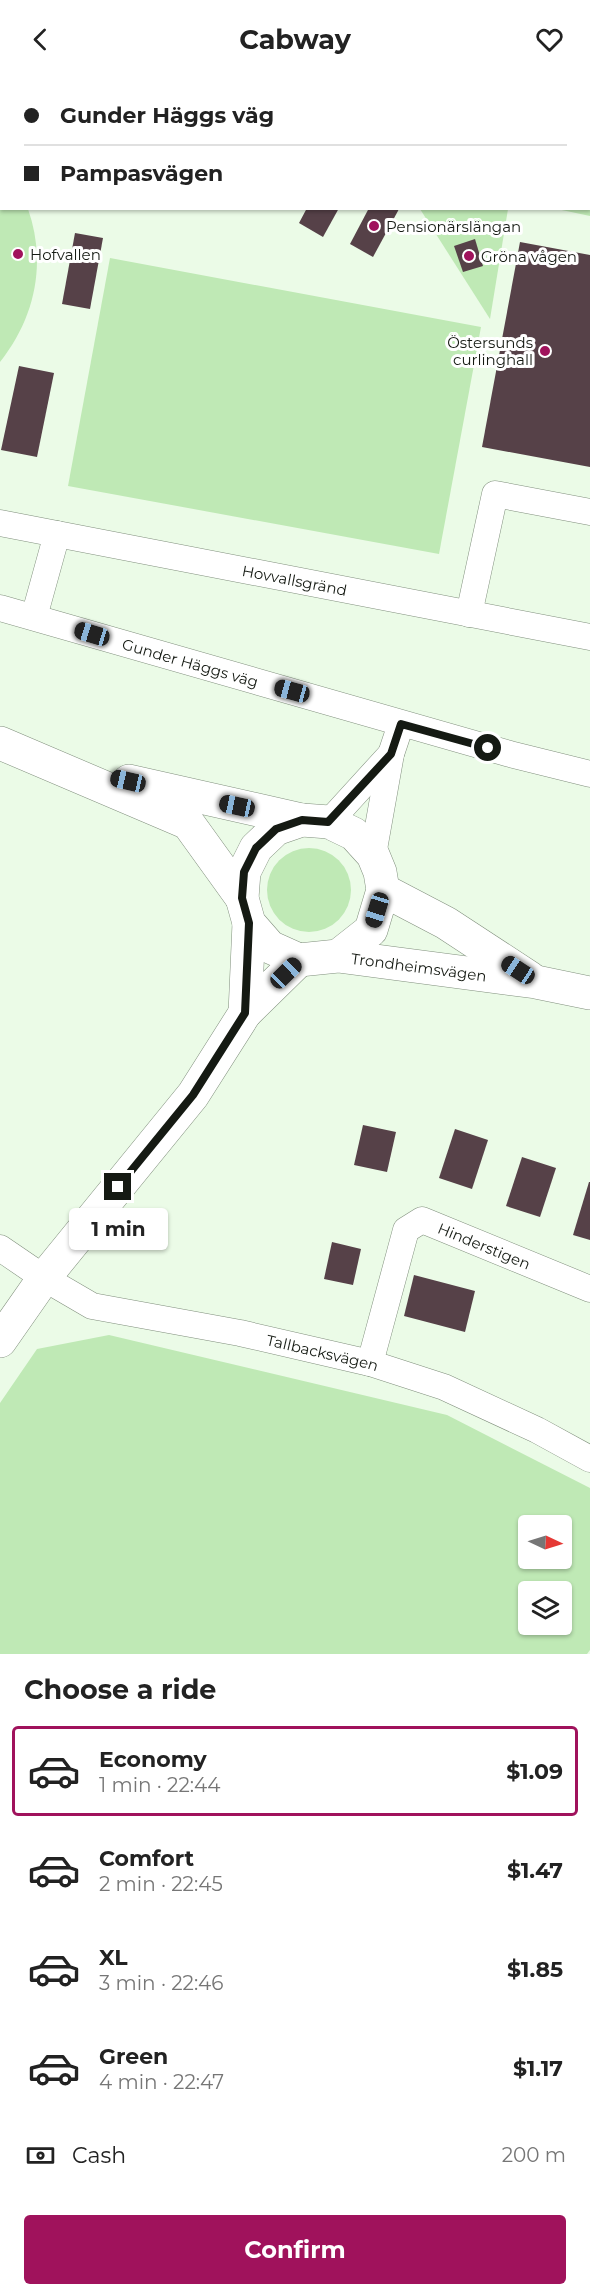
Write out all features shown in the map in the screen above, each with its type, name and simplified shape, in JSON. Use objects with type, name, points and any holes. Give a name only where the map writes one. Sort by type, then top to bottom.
[{"type":"main road","points":[[0,743],[40,762],[188,823],[270,947],[299,960],[338,956],[371,930],[383,890],[380,872],[373,855],[354,834],[315,821],[40,762]]},
{"type":"main road","points":[[245,1013],[244,872],[256,848],[276,829],[315,821]]},
{"type":"main road","name":"Trondheimsvägen","points":[[383,890],[446,923],[537,982]]},
{"type":"main road","name":"Trondheimsvägen","points":[[338,956],[537,982],[590,993]]},
{"type":"main road","points":[[0,1341],[44,1278],[193,1095],[245,1013],[299,960]]},
{"type":"street","points":[[469,614],[495,494],[590,512]]},
{"type":"street","name":"Hovvallsgränd","points":[[0,523],[590,637]]},
{"type":"street","points":[[34,617],[57,534]]},
{"type":"street","name":"Gunder Häggs väg","points":[[0,608],[401,724],[590,774]]},
{"type":"street","points":[[373,855],[391,754],[401,724]]},
{"type":"street","points":[[315,821],[391,754]]},
{"type":"street","name":"Hinderstigen","points":[[370,1363],[406,1230],[422,1220],[590,1289]]},
{"type":"street","name":"Tallbacksvägen","points":[[0,1248],[44,1278],[92,1306],[240,1334],[370,1363],[444,1387],[537,1430],[590,1459]]},
{"type":"green space","name":"Hofvallen","points":[[0,210],[28,210],[37,250],[34,289],[22,327],[0,362]]},
{"type":"green space","points":[[421,210],[508,210],[490,319]]},
{"type":"green space","points":[[562,210],[590,210],[590,216]]},
{"type":"green space","points":[[110,258],[481,327],[439,554],[68,486]]},
{"type":"green space","points":[[309,848],[325,851],[339,860],[348,874],[351,890],[348,906],[339,920],[325,929],[309,932],[293,929],[279,920],[270,906],[267,890],[270,874],[279,860],[293,851]]},
{"type":"green space","points":[[109,1335],[447,1415],[590,1488],[590,1650],[587,1654],[0,1654],[0,1403],[37,1349]]},
{"type":"building","points":[[306,210],[338,210],[323,237],[299,223]]},
{"type":"building","name":"Pensionärslängan","points":[[368,210],[398,210],[373,257],[350,244]]},
{"type":"building","points":[[75,233],[103,238],[90,309],[62,304]]},
{"type":"building","name":"Gröna vågen","points":[[475,239],[483,266],[463,272],[454,246]]},
{"type":"building","name":"Östersunds curlinghall","points":[[520,242],[590,255],[590,467],[482,447]]},
{"type":"building","points":[[19,366],[54,373],[37,457],[1,450]]},
{"type":"building","points":[[363,1125],[396,1132],[387,1172],[354,1165]]},
{"type":"building","points":[[455,1129],[488,1140],[472,1189],[439,1178]]},
{"type":"building","points":[[522,1157],[556,1168],[540,1217],[506,1206]]},
{"type":"building","points":[[590,1182],[590,1240],[573,1235]]},
{"type":"building","points":[[332,1242],[361,1249],[353,1285],[324,1279]]},
{"type":"building","points":[[414,1275],[475,1291],[465,1332],[404,1316]]},
{"type":"place","name":"Pensionärslängan","points":[[374,226]]},
{"type":"place","name":"Hofvallen","points":[[18,254]]},
{"type":"place","name":"Gröna vågen","points":[[469,256]]},
{"type":"place","name":"Östersunds curlinghall","points":[[545,351]]},
{"type":"route","points":[[118,1187],[193,1095],[245,1013],[249,923],[242,898],[244,872],[256,848],[276,829],[302,820],[328,822],[391,754],[401,724],[488,748]]}]
